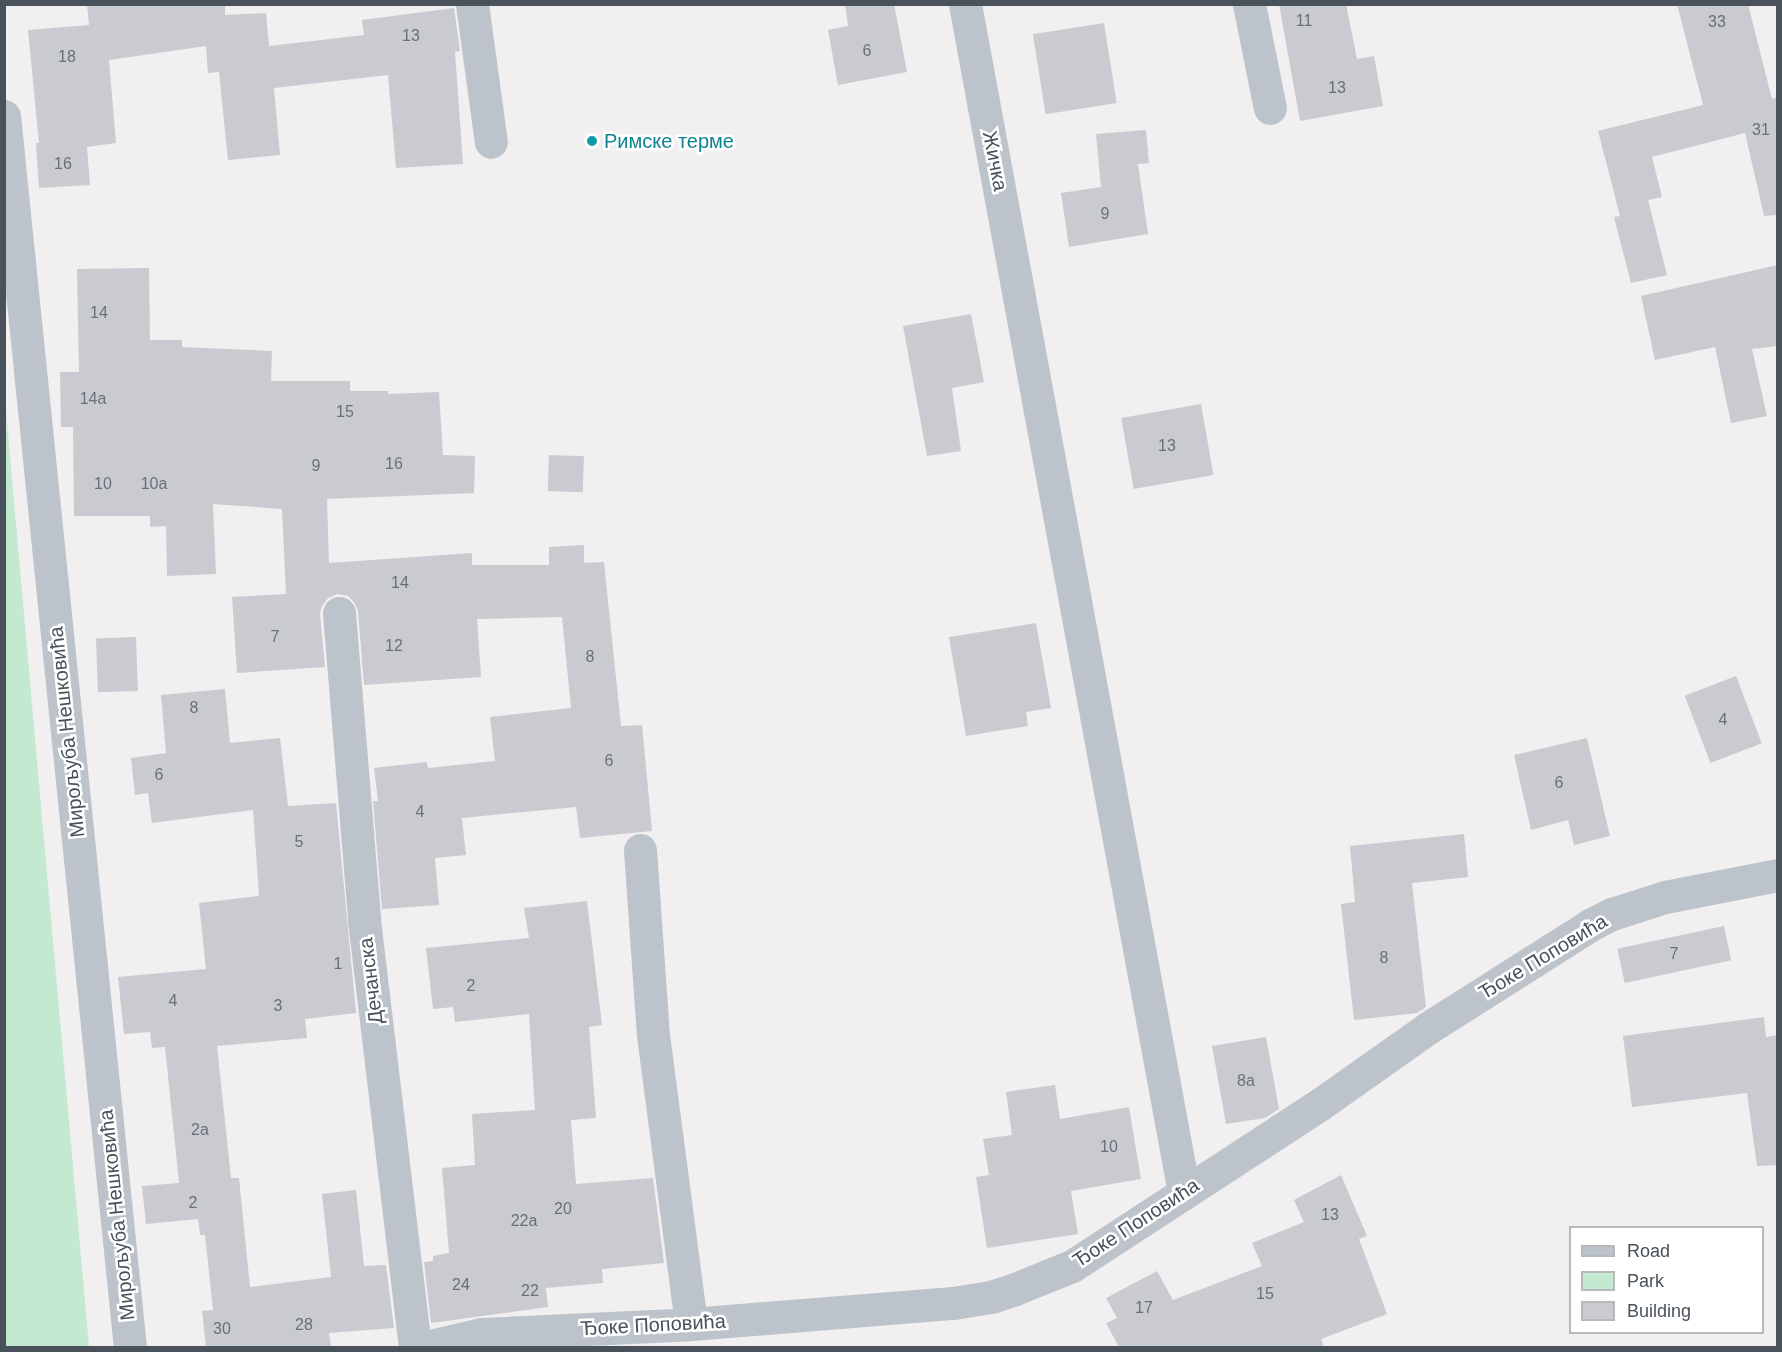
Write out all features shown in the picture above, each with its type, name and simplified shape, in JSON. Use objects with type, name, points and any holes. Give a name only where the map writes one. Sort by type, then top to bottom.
[{"type":"street","points":[[472,4],[491,142]]},
{"type":"street","name":"Жичка","points":[[965,4],[1184,1192]]},
{"type":"street","points":[[1249,4],[1270,108]]},
{"type":"street","name":"Мирољуба Нешковића","points":[[4,116],[130,1347]]},
{"type":"street","name":"Дечанска","points":[[339,613],[364,920],[415,1347]]},
{"type":"street","points":[[640,850],[653,1035],[691,1324]]},
{"type":"street","name":"Ђоке Поповића","points":[[421,1347],[482,1334],[803,1316],[991,1297],[1072,1266],[1319,1105],[1428,1028],[1590,925],[1612,914],[1665,897],[1778,875]]},
{"type":"green space","points":[[5,400],[89,1347],[5,1347]]},
{"type":"building","points":[[87,4],[225,4],[225,15],[266,13],[269,46],[364,35],[362,20],[454,8],[460,51],[455,52],[463,164],[396,168],[388,75],[274,88],[280,155],[228,160],[219,72],[208,73],[206,46],[109,60],[116,143],[87,147],[90,185],[39,188],[36,143],[39,143],[28,30],[89,25]]},
{"type":"building","points":[[845,4],[894,4],[907,72],[838,85],[828,30],[848,26]]},
{"type":"building","points":[[1279,4],[1346,4],[1357,59],[1374,56],[1383,106],[1300,121]]},
{"type":"building","points":[[1677,4],[1748,4],[1772,99],[1778,97],[1778,215],[1764,216],[1745,133],[1652,157],[1662,197],[1648,200],[1667,275],[1631,283],[1614,217],[1620,216],[1598,131],[1703,105]]},
{"type":"building","points":[[1104,23],[1117,103],[1046,114],[1033,34]]},
{"type":"building","points":[[1146,130],[1149,163],[1138,164],[1148,234],[1069,247],[1061,193],[1101,187],[1096,134]]},
{"type":"building","points":[[1778,265],[1778,346],[1752,349],[1767,416],[1731,423],[1715,347],[1655,360],[1641,296]]},
{"type":"building","points":[[149,268],[150,340],[182,340],[182,347],[272,351],[271,381],[350,381],[350,391],[388,391],[388,394],[439,392],[443,455],[475,456],[474,493],[327,499],[329,563],[472,553],[472,565],[549,565],[549,547],[584,545],[584,563],[604,562],[621,726],[642,725],[652,831],[580,838],[576,807],[462,818],[466,855],[435,858],[439,905],[382,909],[373,801],[378,801],[374,768],[427,762],[428,768],[495,761],[490,717],[571,708],[562,617],[477,619],[481,677],[364,685],[358,611],[348,596],[337,594],[328,598],[320,614],[325,667],[237,673],[232,597],[286,594],[282,509],[213,504],[216,574],[167,576],[166,526],[150,527],[150,516],[74,516],[73,427],[61,427],[60,372],[79,372],[77,269]]},
{"type":"building","points":[[971,314],[984,382],[952,388],[961,451],[927,456],[903,326]]},
{"type":"building","points":[[1201,404],[1214,475],[1134,489],[1121,418]]},
{"type":"building","points":[[549,455],[584,456],[583,492],[548,491]]},
{"type":"building","points":[[1036,623],[1051,708],[1026,712],[1028,726],[966,736],[949,637]]},
{"type":"building","points":[[136,637],[138,691],[98,692],[96,638]]},
{"type":"building","points":[[1736,676],[1762,743],[1710,763],[1685,696]]},
{"type":"building","points":[[225,689],[230,743],[280,738],[288,806],[336,803],[356,1013],[305,1019],[307,1038],[217,1046],[231,1178],[239,1178],[250,1287],[331,1277],[322,1194],[356,1190],[364,1266],[386,1265],[394,1328],[329,1333],[331,1347],[206,1347],[202,1311],[213,1310],[205,1235],[200,1235],[198,1219],[146,1224],[142,1186],[179,1183],[165,1047],[152,1048],[150,1032],[124,1034],[118,977],[206,969],[199,903],[259,896],[253,810],[152,823],[148,793],[135,795],[131,758],[166,753],[161,695]]},
{"type":"building","points":[[1587,738],[1610,836],[1574,845],[1568,820],[1531,830],[1514,755]]},
{"type":"building","points":[[1464,834],[1468,877],[1412,883],[1426,1007],[1417,1013],[1354,1020],[1341,904],[1355,902],[1350,846]]},
{"type":"building","points":[[587,901],[602,1025],[589,1027],[596,1118],[571,1120],[576,1184],[653,1178],[664,1263],[602,1269],[603,1283],[546,1288],[548,1307],[431,1323],[424,1262],[433,1261],[433,1256],[449,1253],[442,1168],[475,1165],[472,1114],[535,1110],[529,1014],[455,1022],[453,1007],[433,1009],[426,948],[529,938],[524,908]]},
{"type":"building","points":[[1724,926],[1731,960],[1625,983],[1617,949]]},
{"type":"building","points":[[1764,1017],[1766,1037],[1778,1035],[1778,1165],[1757,1166],[1747,1093],[1632,1107],[1623,1036]]},
{"type":"building","points":[[1266,1037],[1279,1109],[1265,1118],[1226,1124],[1212,1046]]},
{"type":"building","points":[[1055,1085],[1060,1119],[1129,1107],[1141,1179],[1071,1191],[1078,1234],[987,1248],[976,1177],[989,1175],[983,1139],[1012,1135],[1006,1092]]},
{"type":"building","points":[[1341,1175],[1367,1236],[1359,1239],[1387,1314],[1321,1339],[1324,1347],[1119,1347],[1106,1323],[1117,1318],[1106,1298],[1157,1271],[1173,1300],[1262,1266],[1252,1243],[1304,1222],[1294,1200]]},
{"type":"place","name":"Римске терме","points":[[592,141]]}]
